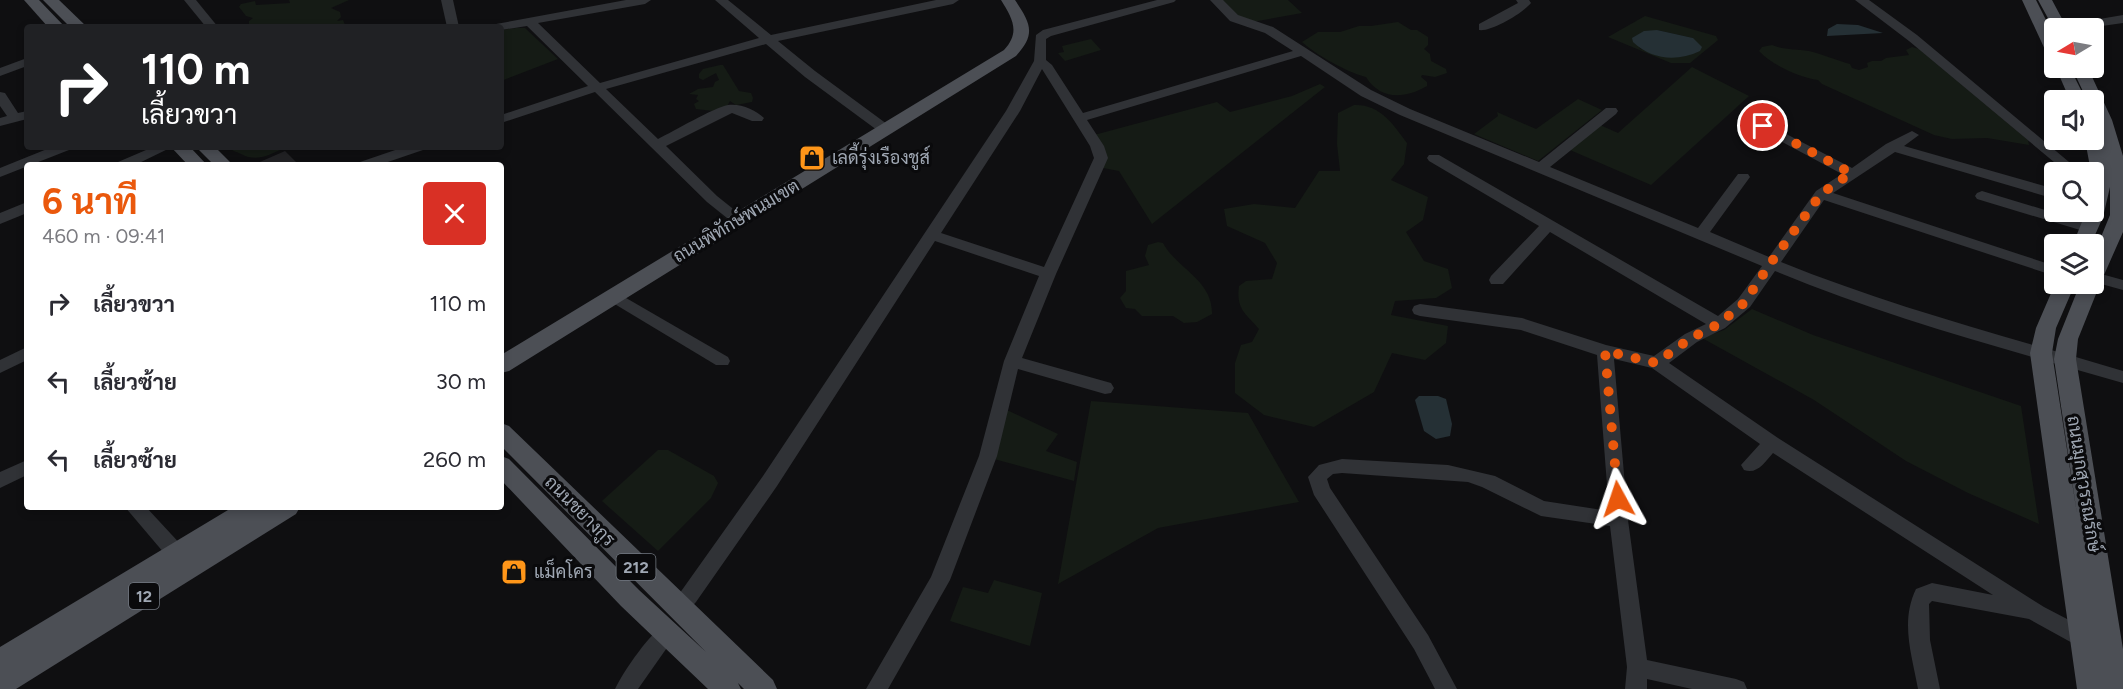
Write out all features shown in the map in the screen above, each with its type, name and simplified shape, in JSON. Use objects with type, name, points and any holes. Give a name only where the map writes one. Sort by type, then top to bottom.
[{"type":"main road","points":[[31,0],[54,24]]},
{"type":"main road","points":[[51,0],[76,24]]},
{"type":"main road","name":"ถนนพิทักษ์พนมเขต","points":[[504,363],[737,219],[998,62],[1017,47],[1023,33],[1022,25],[1008,0]]},
{"type":"main road","points":[[2029,0],[2044,29]]},
{"type":"main road","points":[[2045,0],[2055,18]]},
{"type":"main road","points":[[2085,78],[2114,140],[2123,184],[2119,215],[2104,252]]},
{"type":"main road","points":[[183,150],[195,162]]},
{"type":"main road","points":[[208,150],[221,162]]},
{"type":"main road","name":"ถนนมุกสุวรรณรักษ์","points":[[2061,294],[2046,328],[2041,353],[2091,604],[2117,658],[2116,689]]},
{"type":"main road","name":"ถนนมุกสุวรรณรักษ์","points":[[2086,294],[2068,339],[2065,359],[2091,604],[2084,638],[2091,689]]},
{"type":"main road","name":"ถนนชยางกูร","points":[[504,435],[763,689]]},
{"type":"main road","name":"ถนนชยางกูร","points":[[504,468],[630,598],[727,689]]},
{"type":"main road","name":"12","points":[[0,661],[248,510]]},
{"type":"main road","name":"12","points":[[0,684],[283,510]]},
{"type":"street","points":[[190,0],[210,24]]},
{"type":"street","points":[[447,0],[452,24]]},
{"type":"street","points":[[504,26],[645,0]]},
{"type":"street","points":[[721,0],[810,74],[886,130]]},
{"type":"street","points":[[504,118],[598,87],[769,39],[953,0]]},
{"type":"street","points":[[678,608],[689,596],[770,481],[1013,111],[1040,61],[1040,40],[1044,34],[1170,0]]},
{"type":"street","points":[[1216,0],[1234,18],[1269,30],[1391,106],[1700,235],[1885,307],[2123,377]]},
{"type":"street","points":[[1483,27],[1517,10],[1525,3],[1522,0]]},
{"type":"street","points":[[1861,0],[1913,38],[2062,162]]},
{"type":"street","points":[[2104,22],[2123,19]]},
{"type":"street","points":[[530,22],[712,199],[737,219]]},
{"type":"street","points":[[1080,118],[1303,52]]},
{"type":"street","points":[[877,689],[940,580],[988,456],[1012,361],[1048,274],[1100,165],[1101,158],[1097,146],[1048,68],[1040,61]]},
{"type":"street","points":[[0,74],[24,63]]},
{"type":"street","points":[[0,74],[24,69]]},
{"type":"street","points":[[0,96],[21,116]]},
{"type":"street","points":[[657,145],[730,109],[740,110],[757,118]]},
{"type":"street","points":[[1540,168],[1611,111]]},
{"type":"street","points":[[0,122],[21,116]]},
{"type":"street","points":[[1763,126],[1851,173]]},
{"type":"street","points":[[1656,363],[1691,338],[1719,324],[1744,303],[1821,194],[1912,135]]},
{"type":"street","points":[[1891,147],[2044,191]]},
{"type":"street","points":[[27,162],[57,150]]},
{"type":"street","points":[[130,162],[158,150]]},
{"type":"street","points":[[373,162],[409,150]]},
{"type":"street","points":[[1434,158],[1719,324]]},
{"type":"street","points":[[0,173],[24,163]]},
{"type":"street","points":[[1700,235],[1743,177]]},
{"type":"street","points":[[1821,194],[2044,267]]},
{"type":"street","points":[[1982,196],[2081,234]]},
{"type":"street","points":[[0,219],[24,208]]},
{"type":"street","points":[[1497,280],[1548,225]]},
{"type":"street","points":[[931,235],[985,251],[1048,274]]},
{"type":"street","points":[[2104,279],[2123,285]]},
{"type":"street","points":[[614,296],[722,361]]},
{"type":"street","points":[[1420,310],[1522,324],[1605,351],[1656,363],[1772,443],[2037,613],[2084,638]]},
{"type":"street","points":[[1605,351],[1619,520],[1637,666],[1636,689]]},
{"type":"street","points":[[0,367],[24,357]]},
{"type":"street","points":[[1012,361],[1105,388]]},
{"type":"street","points":[[1749,465],[1772,443]]},
{"type":"street","points":[[1446,689],[1421,642],[1321,490],[1317,477],[1322,471],[1330,467],[1342,466],[1468,475],[1488,481],[1541,508],[1619,520]]},
{"type":"street","points":[[0,481],[24,469]]},
{"type":"street","points":[[137,510],[177,554]]},
{"type":"street","points":[[1929,689],[1918,624],[1917,608],[1923,595],[1932,592],[2037,613]]},
{"type":"street","points":[[626,689],[668,632]]},
{"type":"street","points":[[1637,666],[1736,689]]},
{"type":"shaded area","points":[[289,0],[349,0],[331,8],[340,12],[341,17],[337,21],[343,20],[345,24],[249,24],[253,18],[246,16],[239,7],[241,4],[255,1],[256,5],[290,3]]},
{"type":"shaded area","points":[[1222,0],[1288,0],[1302,13],[1252,22],[1240,18]]},
{"type":"shaded area","points":[[1645,16],[1716,36],[1718,40],[1690,63],[1671,63],[1608,37]],"holes":[[[1657,30],[1693,38],[1658,56],[1639,48]]]},
{"type":"shaded area","points":[[1398,22],[1428,37],[1428,45],[1424,49],[1430,54],[1431,61],[1446,69],[1447,73],[1435,77],[1422,75],[1427,86],[1402,95],[1378,90],[1366,77],[1332,63],[1302,42],[1318,32],[1340,32],[1359,26]]},
{"type":"shaded area","points":[[1837,24],[1858,25],[1883,33],[1827,36],[1828,29]]},
{"type":"shaded area","points":[[525,28],[558,59],[504,80],[504,30]]},
{"type":"shaded area","points":[[1657,30],[1693,38],[1702,47],[1700,51],[1691,55],[1674,58],[1648,53],[1633,42],[1632,38],[1644,31]]},
{"type":"shaded area","points":[[1091,39],[1101,50],[1065,61],[1058,53],[1064,52],[1062,46]]},
{"type":"shaded area","points":[[1772,45],[1814,52],[1850,64],[1852,68],[1859,70],[1868,67],[1867,63],[1872,61],[1909,55],[1906,50],[1912,47],[1919,49],[2028,140],[2029,145],[1987,138],[1952,139],[1934,135],[1822,84],[1818,80],[1778,66],[1759,51],[1762,47]]},
{"type":"shaded area","points":[[723,65],[739,91],[751,93],[752,102],[736,105],[730,101],[726,108],[713,111],[696,109],[694,104],[699,101],[696,99],[698,95],[689,94],[698,89],[713,87],[719,80],[716,73],[703,80],[699,78],[699,74],[703,69]]},
{"type":"shaded area","points":[[1692,67],[1749,96],[1651,185],[1570,150],[1600,125],[1618,133]]},
{"type":"shaded area","points":[[1320,84],[1325,87],[1152,224],[1119,171],[1103,168],[1094,135],[1217,102],[1230,112],[1292,96]]},
{"type":"shaded area","points":[[1578,99],[1602,110],[1538,161],[1474,134],[1498,116],[1497,112],[1536,129]]},
{"type":"shaded area","points":[[1354,105],[1371,108],[1385,116],[1407,143],[1404,164],[1391,180],[1428,197],[1423,220],[1406,232],[1424,261],[1448,269],[1452,288],[1436,298],[1395,301],[1391,315],[1448,326],[1446,343],[1425,360],[1392,353],[1374,392],[1314,427],[1264,415],[1235,393],[1235,363],[1241,345],[1252,342],[1259,329],[1240,305],[1239,286],[1246,281],[1272,279],[1277,263],[1265,243],[1227,226],[1224,209],[1254,204],[1295,208],[1319,171],[1340,171],[1337,144],[1338,113]]},
{"type":"shaded area","points":[[232,150],[279,150],[259,158],[247,157]]},
{"type":"shaded area","points":[[1163,243],[1207,292],[1212,314],[1197,322],[1184,323],[1173,316],[1142,316],[1135,309],[1126,308],[1120,298],[1126,291],[1126,271],[1149,265],[1145,256],[1148,245]]},
{"type":"shaded area","points":[[1752,309],[1813,335],[2021,406],[2039,524],[1968,493],[1906,461],[1814,400],[1702,338],[1724,330]]},
{"type":"shaded area","points":[[1419,396],[1438,396],[1446,399],[1452,424],[1450,436],[1436,439],[1424,431],[1415,400]]},
{"type":"shaded area","points":[[1091,401],[1248,413],[1299,502],[1158,528],[1058,584]]},
{"type":"shaded area","points":[[1007,410],[1058,434],[1046,451],[1077,462],[1074,481],[994,459]]},
{"type":"shaded area","points":[[658,450],[668,450],[714,476],[718,483],[711,498],[658,551],[602,501]]},
{"type":"shaded area","points":[[994,580],[1042,593],[1030,646],[950,621],[963,587],[988,593]]},
{"type":"building","points":[[285,151],[296,162],[260,162]]},
{"type":"place","name":"เลดี้รุ่งเรืองชูส์","points":[[812,158]]},
{"type":"place","name":"แม็คโคร","points":[[514,572]]},
{"type":"route","points":[[1618,499],[1605,351],[1656,363],[1691,338],[1719,324],[1744,303],[1821,194],[1851,173],[1763,126]]}]
